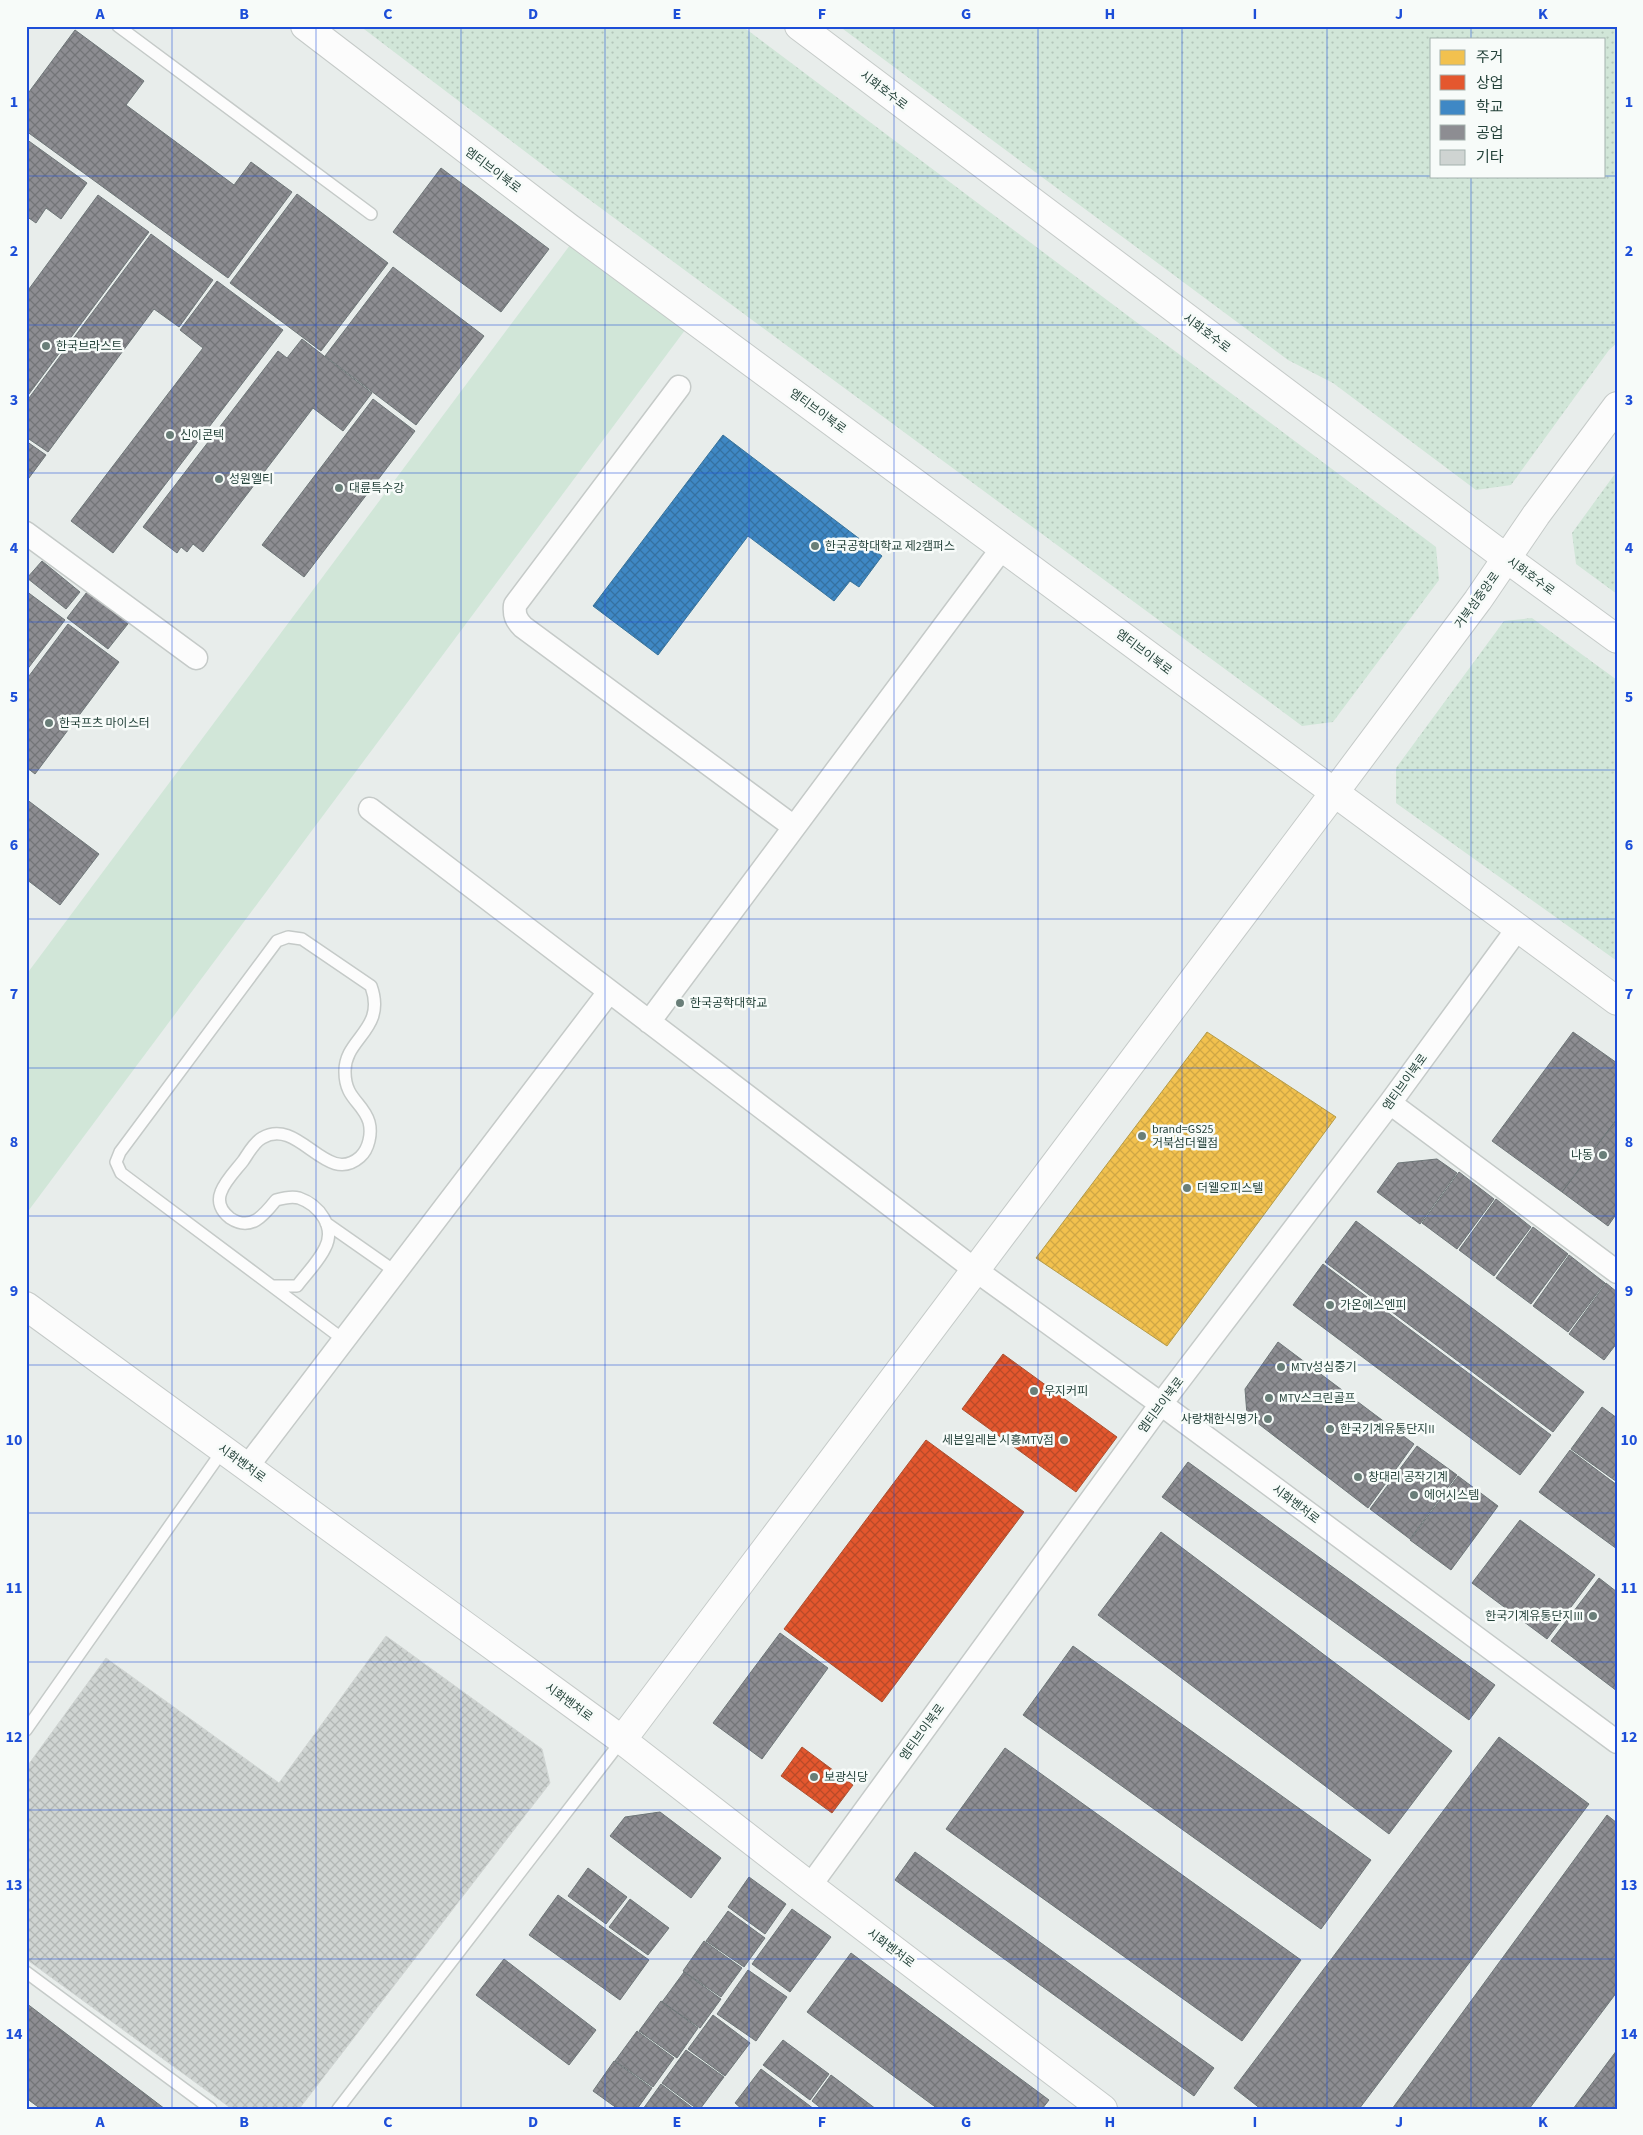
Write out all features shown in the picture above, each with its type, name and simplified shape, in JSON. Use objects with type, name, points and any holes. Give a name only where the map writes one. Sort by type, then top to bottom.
[{"type":"street","name":"엠티브이북로","points":[[305,26],[568,227],[1617,1001]]},
{"type":"street","name":"시화호수로","points":[[799,26],[1506,558],[1617,639]]},
{"type":"street","points":[[678,386],[515,605],[517,621],[794,827]]},
{"type":"street","name":"거북섬중앙로","points":[[1334,793],[1478,600],[1506,558],[1617,406]]},
{"type":"street","points":[[26,532],[196,658]]},
{"type":"street","points":[[649,1022],[1002,547]]},
{"type":"street","points":[[622,1740],[974,1269],[1334,793]]},
{"type":"street","name":"시화벤처로","points":[[370,809],[974,1269],[1161,1404],[1617,1742]]},
{"type":"street","name":"엠티브이북로","points":[[810,1886],[1161,1404],[1390,1103],[1518,928]]},
{"type":"street","points":[[247,1467],[609,992]]},
{"type":"street","points":[[1390,1103],[1617,1272]]},
{"type":"street","name":"시화벤처로","points":[[26,1306],[622,1740],[810,1886],[1104,2109]]},
{"type":"lane","points":[[118,26],[371,214]]},
{"type":"lane","points":[[272,1286],[297,1286],[326,1247],[328,1234],[322,1214],[298,1198],[276,1200],[262,1217],[252,1222],[240,1223],[230,1218],[222,1210],[218,1201],[222,1190],[252,1148],[261,1138],[272,1134],[295,1138],[324,1159],[337,1165],[349,1164],[360,1157],[368,1148],[369,1122],[346,1086],[344,1070],[347,1057],[369,1025],[375,1012],[370,986],[302,939],[288,937],[277,941],[120,1152],[116,1162],[122,1173],[272,1286],[344,1340]]},
{"type":"lane","points":[[326,1223],[396,1272]]},
{"type":"lane","points":[[26,1730],[224,1450]]},
{"type":"lane","points":[[338,2109],[622,1740]]},
{"type":"lane","points":[[26,1972],[211,2109]]},
{"type":"green space","points":[[360,26],[742,26],[1436,547],[1439,580],[1333,722],[1302,726],[556,175]]},
{"type":"green space","points":[[839,26],[1617,26],[1617,343],[1609,350],[1511,485],[1476,490],[1333,383],[1288,360]]},
{"type":"green space","points":[[579,233],[694,318],[26,1214],[26,975]]},
{"type":"green space","points":[[1617,471],[1617,594],[1576,564],[1572,533]]},
{"type":"green space","points":[[1532,618],[1617,680],[1617,961],[1396,803],[1396,768],[1504,621]]},
{"type":"building: 주거","name":"더웰오피스텔","points":[[1207,1032],[1336,1117],[1167,1346],[1036,1258]]},
{"type":"building: 상업","points":[[1003,1354],[1117,1437],[1076,1492],[962,1409]]},
{"type":"building: 상업","points":[[926,1440],[1024,1512],[882,1702],[784,1629]]},
{"type":"building: 상업","points":[[802,1747],[853,1785],[832,1813],[781,1776]]},
{"type":"building: 학교","name":"한국공학대학교 제2캠퍼스","points":[[723,435],[882,556],[859,587],[850,581],[834,601],[748,536],[658,655],[593,606]]},
{"type":"building: 공업","points":[[75,30],[144,81],[126,105],[234,185],[251,162],[292,192],[228,278],[26,131],[26,96]]},
{"type":"building: 공업","points":[[26,139],[87,183],[61,219],[46,208],[36,223],[26,216]]},
{"type":"building: 공업","points":[[441,168],[549,249],[501,312],[393,232]]},
{"type":"building: 공업","points":[[297,194],[388,263],[321,351],[230,283]]},
{"type":"building: 공업","name":"한국브라스트","points":[[98,195],[149,232],[26,398],[26,293]]},
{"type":"building: 공업","points":[[151,234],[213,280],[179,327],[154,309],[48,452],[26,437],[26,402]]},
{"type":"building: 공업","points":[[393,267],[484,336],[416,425],[325,356]]},
{"type":"building: 공업","name":"신이콘텍","points":[[217,281],[283,330],[113,553],[71,521],[203,348],[180,330]]},
{"type":"building: 공업","name":"성원엘티","points":[[302,339],[372,393],[343,431],[313,408],[203,552],[193,544],[187,552],[181,547],[177,553],[143,527],[278,351],[287,358]]},
{"type":"building: 공업","name":"대륜특수강","points":[[373,399],[415,431],[304,577],[262,545]]},
{"type":"building: 공업","points":[[26,441],[46,455],[26,482]]},
{"type":"building: 공업","points":[[42,561],[80,592],[66,609],[27,578]]},
{"type":"building: 공업","points":[[90,588],[131,620],[108,649],[67,618]]},
{"type":"building: 공업","points":[[26,591],[65,620],[26,671]]},
{"type":"building: 공업","name":"한국프츠 마이스터","points":[[68,624],[119,662],[35,774],[26,767],[26,680]]},
{"type":"building: 공업","points":[[26,799],[99,854],[60,905],[26,879]]},
{"type":"building: 공업","points":[[1573,1032],[1617,1063],[1617,1119],[1562,1192],[1492,1141]]},
{"type":"building: 공업","name":"나동","points":[[1617,1119],[1617,1213],[1608,1226],[1562,1192]]},
{"type":"building: 공업","points":[[1437,1159],[1457,1173],[1420,1224],[1377,1192],[1398,1163]]},
{"type":"building: 공업","points":[[1459,1172],[1494,1199],[1457,1249],[1422,1223]]},
{"type":"building: 공업","points":[[1496,1199],[1531,1227],[1494,1276],[1459,1250]]},
{"type":"building: 공업","points":[[1356,1221],[1584,1392],[1553,1432],[1325,1262]]},
{"type":"building: 공업","points":[[1533,1227],[1568,1254],[1531,1304],[1496,1278]]},
{"type":"building: 공업","points":[[1569,1255],[1605,1283],[1568,1332],[1533,1306]]},
{"type":"building: 공업","points":[[1323,1264],[1551,1435],[1520,1475],[1293,1305]]},
{"type":"building: 공업","points":[[1606,1283],[1617,1292],[1617,1343],[1604,1360],[1569,1334]]},
{"type":"building: 공업","name":"한국기계유통단지II","points":[[1278,1342],[1414,1444],[1368,1508],[1247,1415],[1245,1389]]},
{"type":"building: 공업","points":[[1602,1407],[1617,1418],[1617,1482],[1571,1449]]},
{"type":"building: 공업","points":[[1417,1446],[1457,1475],[1410,1539],[1370,1509]]},
{"type":"building: 공업","points":[[1570,1450],[1617,1485],[1617,1549],[1539,1492]]},
{"type":"building: 공업","points":[[1188,1462],[1495,1685],[1469,1720],[1162,1497]]},
{"type":"building: 공업","points":[[1458,1476],[1498,1506],[1451,1570],[1410,1540]]},
{"type":"building: 공업","points":[[1520,1520],[1595,1575],[1547,1639],[1472,1583]]},
{"type":"building: 공업","points":[[1161,1532],[1452,1751],[1389,1834],[1098,1615]]},
{"type":"building: 공업","name":"한국기계유통단지III","points":[[1599,1578],[1617,1592],[1617,1691],[1551,1641]]},
{"type":"building: 공업","points":[[780,1633],[828,1668],[762,1759],[713,1723]]},
{"type":"building: 공업","points":[[1073,1646],[1371,1860],[1321,1929],[1023,1715]]},
{"type":"building: 공업","points":[[1499,1737],[1589,1804],[1359,2109],[1261,2109],[1234,2088]]},
{"type":"building: 공업","points":[[1005,1748],[1301,1960],[1242,2041],[946,1829]]},
{"type":"building: 공업","points":[[660,1812],[721,1858],[691,1898],[610,1836],[625,1817]]},
{"type":"building: 공업","points":[[1607,1815],[1617,1823],[1617,1992],[1529,2109],[1392,2109]]},
{"type":"building: 공업","points":[[915,1852],[1214,2068],[1194,2096],[895,1880]]},
{"type":"building: 공업","points":[[588,1868],[627,1897],[606,1924],[568,1896]]},
{"type":"building: 공업","points":[[749,1877],[786,1904],[765,1934],[728,1907]]},
{"type":"building: 공업","points":[[558,1895],[649,1960],[620,2000],[529,1935]]},
{"type":"building: 공업","points":[[630,1899],[669,1928],[648,1955],[609,1927]]},
{"type":"building: 공업","points":[[792,1909],[831,1937],[790,1992],[752,1964]]},
{"type":"building: 공업","points":[[728,1911],[765,1938],[744,1967],[706,1941]]},
{"type":"building: 공업","points":[[704,1941],[742,1968],[721,1997],[683,1971]]},
{"type":"building: 공업","points":[[851,1953],[1049,2100],[1042,2109],[938,2109],[807,2012]]},
{"type":"building: 공업","points":[[504,1959],[596,2030],[569,2065],[476,1995]]},
{"type":"building: 공업","points":[[748,1970],[787,1997],[756,2041],[717,2014]]},
{"type":"building: 공업","points":[[684,1972],[721,1999],[700,2028],[662,2002]]},
{"type":"building: 공업","points":[[661,2001],[698,2028],[677,2058],[639,2031]]},
{"type":"building: 공업","points":[[26,2003],[165,2109],[41,2109],[26,2098]]},
{"type":"building: 공업","points":[[713,2015],[750,2043],[725,2076],[688,2049]]},
{"type":"building: 공업","points":[[637,2031],[674,2058],[653,2087],[615,2061]]},
{"type":"building: 공업","points":[[783,2040],[829,2074],[810,2100],[763,2065]]},
{"type":"building: 공업","points":[[686,2050],[724,2077],[700,2109],[697,2109],[662,2083]]},
{"type":"building: 공업","points":[[1617,2050],[1617,2109],[1573,2109]]},
{"type":"building: 공업","points":[[614,2061],[652,2088],[637,2109],[618,2109],[593,2091]]},
{"type":"building: 공업","points":[[761,2069],[814,2109],[742,2109],[735,2103]]},
{"type":"building: 공업","points":[[831,2075],[876,2109],[822,2109],[812,2101]]},
{"type":"building: 공업","points":[[661,2084],[694,2109],[643,2109]]},
{"type":"building: 기타","points":[[386,1636],[542,1749],[550,1783],[299,2109],[232,2109],[26,1959],[26,1768],[106,1658],[279,1783]]},
{"type":"place","name":"한국브라스트","points":[[46,346]]},
{"type":"place","name":"신이콘텍","points":[[170,435]]},
{"type":"place","name":"성원엘티","points":[[219,479]]},
{"type":"place","name":"대륜특수강","points":[[339,488]]},
{"type":"place","name":"한국공학대학교 제2캠퍼스","points":[[815,546]]},
{"type":"place","name":"한국프츠 마이스터","points":[[49,723]]},
{"type":"place","name":"한국공학대학교","points":[[680,1003]]},
{"type":"place","name":"brand=GS25 거북섬더웰점","points":[[1142,1136]]},
{"type":"place","name":"나동","points":[[1603,1155]]},
{"type":"place","name":"더웰오피스텔","points":[[1187,1188]]},
{"type":"place","name":"가온에스엔피","points":[[1330,1305]]},
{"type":"place","name":"MTV성심중기","points":[[1281,1367]]},
{"type":"place","name":"우지커피","points":[[1034,1391]]},
{"type":"place","name":"MTV스크린골프","points":[[1269,1398]]},
{"type":"place","name":"사랑채한식명가","points":[[1268,1419]]},
{"type":"place","name":"한국기계유통단지II","points":[[1330,1429]]},
{"type":"place","name":"세븐일레븐 시흥MTV점","points":[[1064,1440]]},
{"type":"place","name":"창대리 공작기계","points":[[1358,1477]]},
{"type":"place","name":"에어시스템","points":[[1414,1495]]},
{"type":"place","name":"한국기계유통단지III","points":[[1593,1616]]},
{"type":"place","name":"보광식당","points":[[814,1777]]}]
